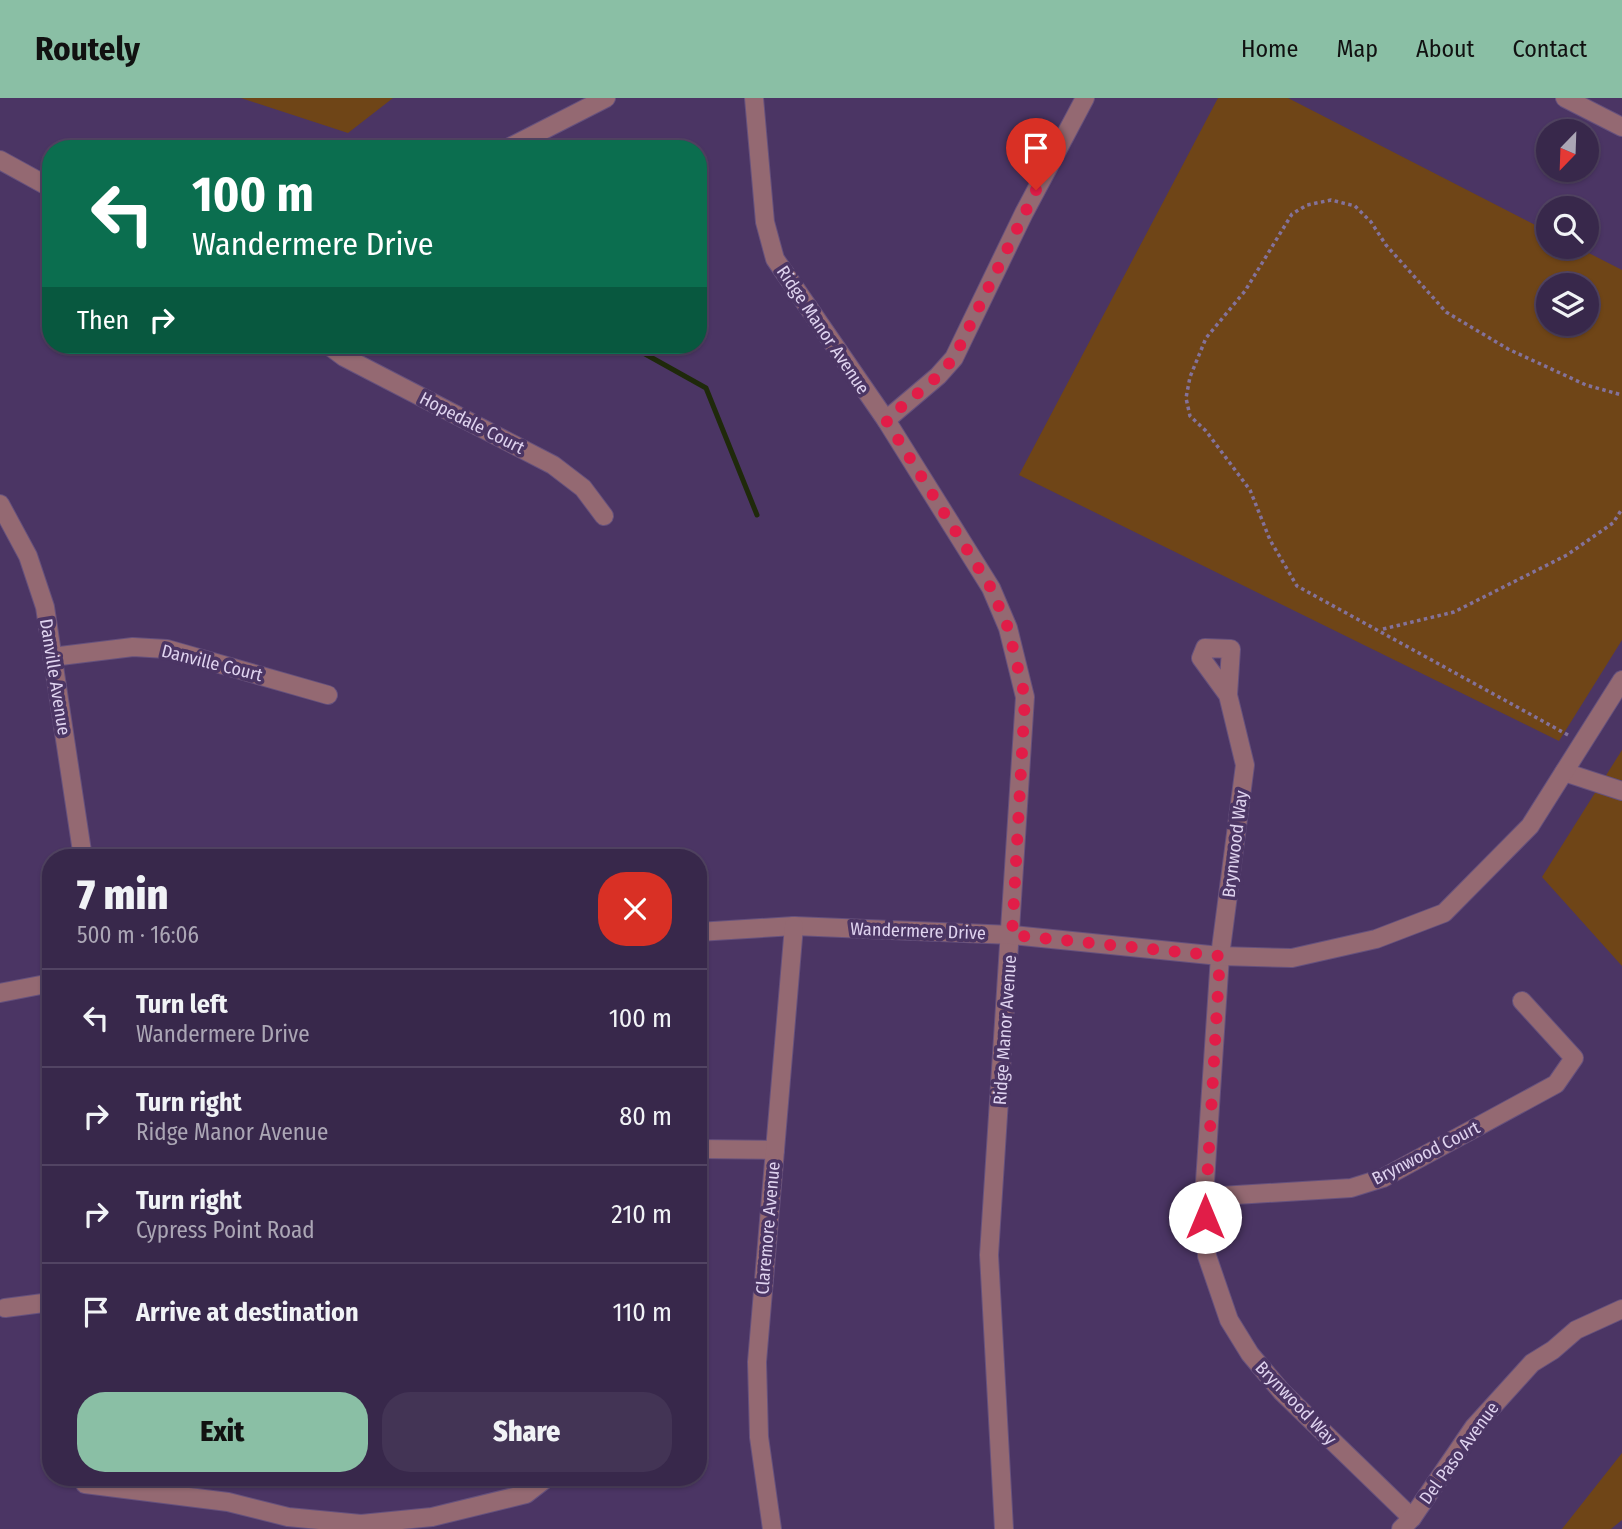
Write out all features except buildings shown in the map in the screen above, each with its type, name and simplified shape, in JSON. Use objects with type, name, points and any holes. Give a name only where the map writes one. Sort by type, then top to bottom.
[{"type":"street","points":[[524,140],[606,98]]},
{"type":"street","name":"Ridge Manor Avenue","points":[[754,98],[765,222],[775,259],[886,420],[991,588],[1008,628],[1025,697],[1012,935],[989,1255],[1004,1529]]},
{"type":"street","points":[[886,420],[938,376],[954,358],[1024,213],[1085,98]]},
{"type":"street","points":[[1565,98],[1622,127]]},
{"type":"street","points":[[0,160],[42,183]]},
{"type":"street","name":"Hopedale Court","points":[[340,354],[554,465],[583,488],[604,516]]},
{"type":"street","name":"Danville Avenue","points":[[0,504],[15,529],[38,583],[82,849]]},
{"type":"street","name":"Danville Court","points":[[52,657],[133,647],[167,649],[328,695]]},
{"type":"street","name":"Wandermere Drive","points":[[707,931],[794,926],[1012,935],[1220,956],[1292,958],[1376,939],[1444,913],[1530,827],[1622,680]]},
{"type":"street","name":"Brynwood Way","points":[[1228,695],[1245,765],[1220,956],[1204,1198],[1208,1256],[1228,1320],[1250,1354],[1282,1392],[1406,1524]]},
{"type":"street","points":[[1564,772],[1622,791]]},
{"type":"street","name":"Claremore Avenue","points":[[772,1529],[759,1437],[757,1362],[794,926]]},
{"type":"street","points":[[0,993],[42,985]]},
{"type":"street","name":"Brynwood Court","points":[[1204,1198],[1351,1188],[1383,1178],[1556,1084],[1574,1058],[1522,1001]]},
{"type":"street","points":[[707,1149],[775,1150]]},
{"type":"street","points":[[5,1308],[42,1303]]},
{"type":"street","name":"Del Paso Avenue","points":[[1406,1524],[1474,1427],[1532,1363],[1553,1350],[1576,1330],[1622,1309]]},
{"type":"street","points":[[101,1486],[228,1502],[288,1517],[361,1524],[432,1517],[526,1494],[536,1486]]},
{"type":"path","points":[[1582,743],[1381,629],[1297,586],[1270,540],[1250,490],[1206,431],[1190,416],[1186,398],[1190,377],[1206,338],[1245,291],[1292,214],[1307,205],[1331,200],[1355,206],[1446,312],[1508,349],[1586,385],[1622,395]]},
{"type":"path","points":[[1381,629],[1454,612],[1567,555],[1613,523],[1622,509]]},
{"type":"shaded area","points":[[241,98],[393,98],[348,133]]},
{"type":"shaded area","points":[[1218,98],[1288,98],[1536,225],[1536,259],[1599,258],[1622,270],[1622,640],[1559,741],[1019,475]]},
{"type":"shaded area","points":[[1622,750],[1622,966],[1542,877]]},
{"type":"shaded area","points":[[1622,1453],[1622,1520],[1611,1529],[1562,1529]]},
{"type":"waterway","points":[[645,354],[706,388],[757,515]]},
{"type":"route","points":[[1036,190],[954,358],[938,376],[886,420],[991,588],[1008,628],[1020,674],[1025,697],[1012,935],[1220,956],[1205,1217]]}]
